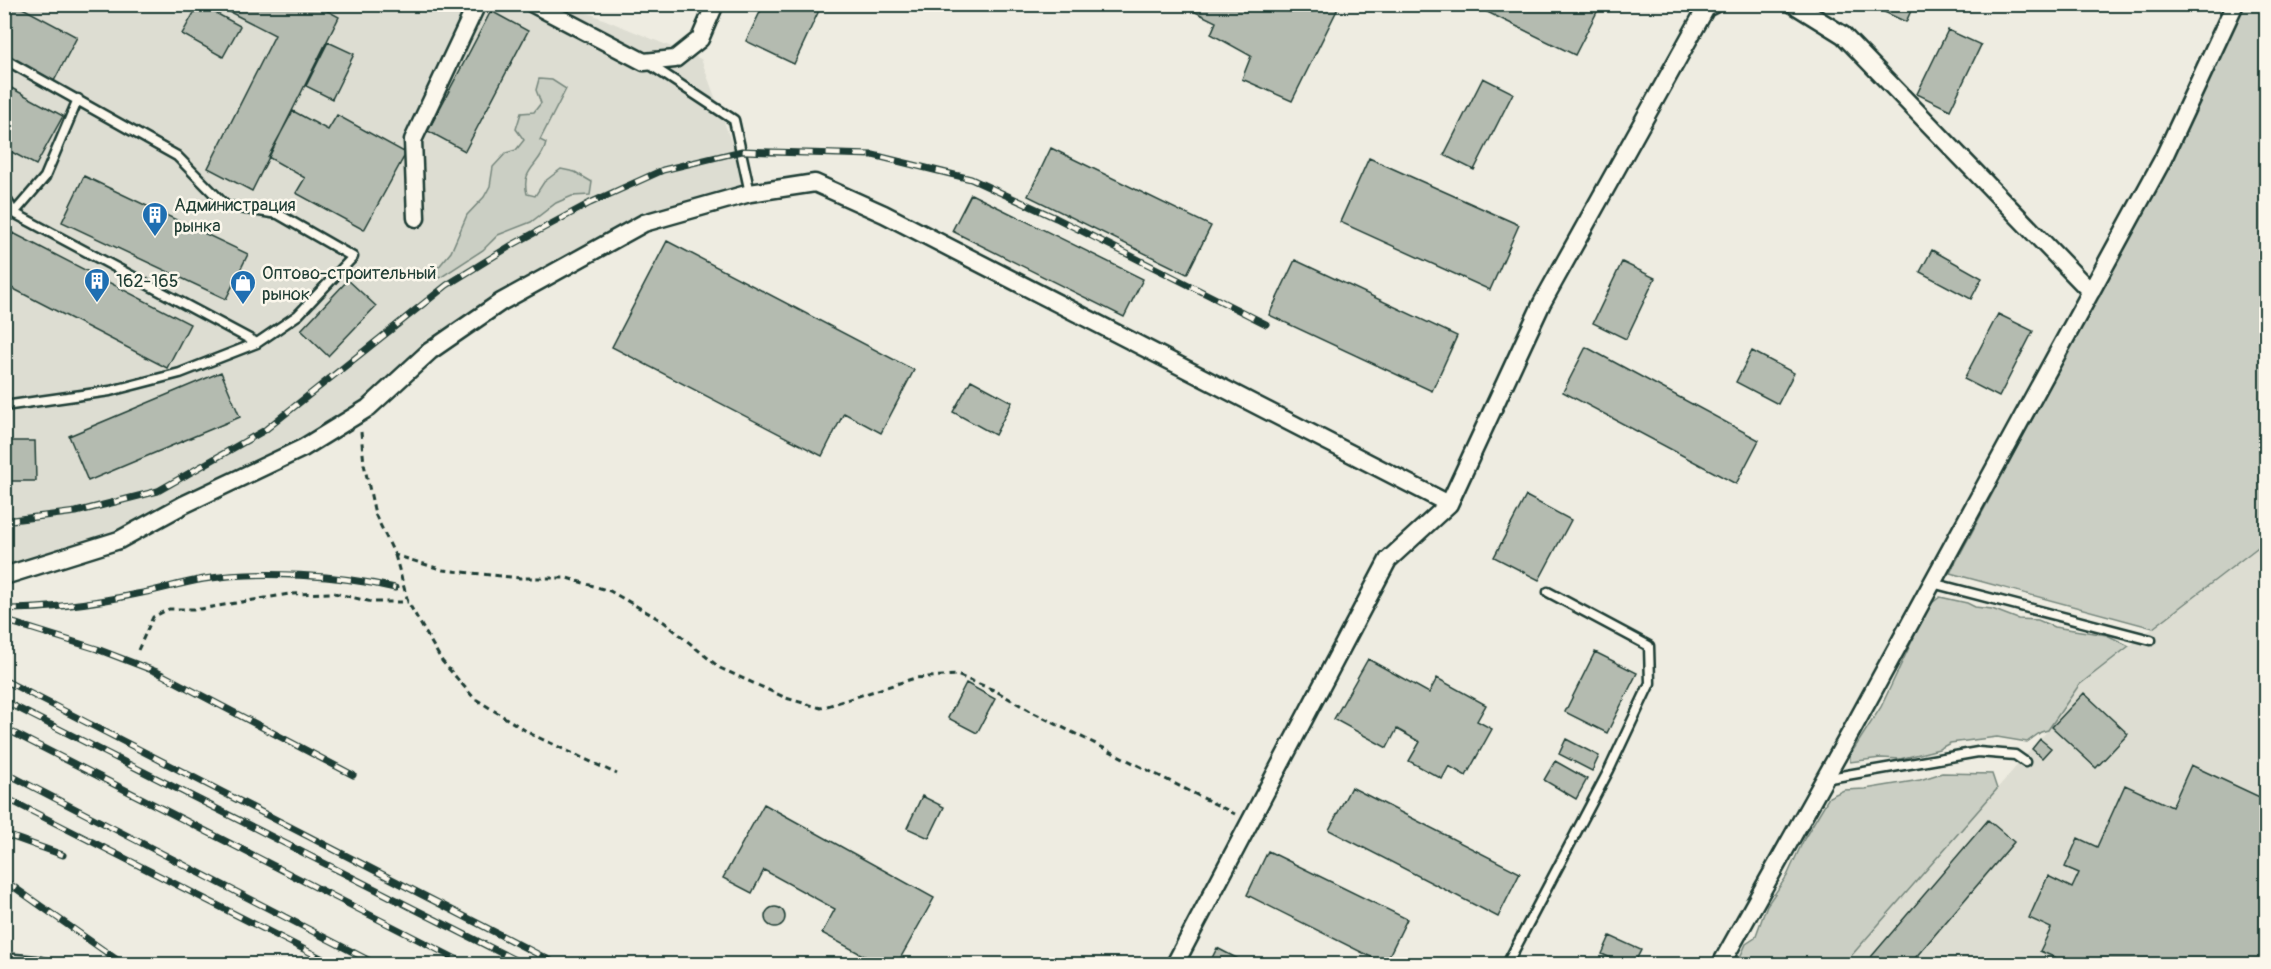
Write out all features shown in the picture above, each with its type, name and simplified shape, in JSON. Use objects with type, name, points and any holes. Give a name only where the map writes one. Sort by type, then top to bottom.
[{"type":"street","points":[[416,218],[413,140],[477,4]]},
{"type":"street","points":[[533,4],[644,62],[675,58],[700,39],[715,4]]},
{"type":"street","points":[[1175,964],[1388,560],[1449,504],[1542,303],[1706,8],[1714,4]]},
{"type":"street","points":[[1793,4],[1843,35],[2091,292]]},
{"type":"street","points":[[1721,964],[2162,161],[2235,4]]},
{"type":"street","points":[[4,576],[119,540],[183,505],[303,447],[368,408],[430,351],[501,302],[644,223],[750,193],[815,183],[895,219],[1449,504]]},
{"type":"lane","points":[[4,59],[177,156],[226,206],[278,214],[353,257],[298,315],[257,343],[180,373],[110,391],[4,406]]},
{"type":"lane","points":[[644,62],[734,120],[750,193]]},
{"type":"lane","points":[[14,213],[45,177],[78,99]]},
{"type":"lane","points":[[4,195],[14,213],[257,343]]},
{"type":"lane","points":[[1932,583],[2151,640]]},
{"type":"lane","points":[[1507,964],[1609,770],[1650,683],[1649,646],[1548,592]]},
{"type":"lane","points":[[1824,779],[1978,752],[2015,755],[2025,762]]},
{"type":"lane","points":[[4,958],[49,964]]},
{"type":"path","points":[[358,414],[364,464],[375,514],[396,555],[408,602],[442,661],[474,698],[531,734],[617,774]]},
{"type":"path","points":[[396,555],[443,570],[520,578],[567,578],[610,591],[664,622],[720,669],[786,698],[821,708],[915,678],[957,675],[996,691],[1250,822]]},
{"type":"path","points":[[138,650],[153,617],[169,609],[201,609],[289,594],[334,593],[372,602],[408,602]]},
{"type":"shaded area","name":"Оптово-строительный рынок","points":[[4,5],[569,5],[701,59],[747,185],[537,273],[427,339],[369,403],[150,518],[5,569]]},
{"type":"shaded area","points":[[2244,5],[2266,5],[2266,541],[2153,628],[1950,573],[2161,178]]},
{"type":"shaded area","points":[[539,79],[552,80],[566,89],[540,140],[546,143],[526,178],[527,194],[535,196],[544,182],[561,169],[575,172],[592,182],[590,195],[572,196],[556,203],[531,222],[498,235],[483,250],[440,278],[432,275],[451,252],[467,215],[484,197],[490,186],[493,167],[506,153],[516,150],[524,140],[516,129],[521,113],[534,112],[541,103],[536,90]]},
{"type":"shaded area","points":[[2266,541],[2266,964],[1844,964],[2048,730],[2079,685]]},
{"type":"shaded area","points":[[1940,597],[1975,607],[1992,609],[2018,619],[2038,620],[2054,627],[2107,635],[2129,646],[2079,685],[2048,730],[2027,742],[1997,737],[1950,743],[1939,749],[1900,759],[1881,758],[1850,762],[1850,755],[1881,707],[1929,605]]},
{"type":"shaded area","points":[[1942,773],[1992,774],[1997,789],[1844,964],[1737,964],[1746,944],[1755,938],[1767,905],[1787,876],[1804,839],[1829,797],[1844,790],[1920,780]]},
{"type":"building","points":[[4,4],[15,4],[77,37],[54,81],[4,54]]},
{"type":"building","points":[[199,4],[240,26],[223,57],[182,34]]},
{"type":"building","points":[[214,4],[315,4],[339,17],[252,191],[208,168],[275,35]]},
{"type":"building","points":[[764,4],[822,4],[794,64],[746,41]]},
{"type":"building","points":[[1179,4],[1340,4],[1292,101],[1242,79],[1251,56],[1211,34],[1216,22]]},
{"type":"building","points":[[1471,4],[1601,4],[1575,55]]},
{"type":"building","points":[[1867,4],[1914,4],[1906,22]]},
{"type":"building","points":[[491,11],[528,31],[465,151],[428,131]]},
{"type":"building","points":[[1948,30],[1981,45],[1950,110],[1917,94]]},
{"type":"building","points":[[328,42],[354,54],[332,99],[306,86]]},
{"type":"building","points":[[1483,78],[1513,93],[1474,170],[1444,155]]},
{"type":"building","points":[[4,84],[63,116],[36,165],[4,148]]},
{"type":"building","points":[[293,111],[328,130],[337,115],[406,153],[364,230],[296,193],[305,178],[268,157]]},
{"type":"building","points":[[1051,148],[1211,226],[1187,274],[1028,196]]},
{"type":"building","points":[[1369,158],[1519,225],[1490,290],[1340,222]]},
{"type":"building","name":"Администрация рынка","points":[[84,176],[248,254],[226,299],[62,222]]},
{"type":"building","points":[[971,194],[1143,279],[1124,317],[952,231]]},
{"type":"building","name":"162-165","points":[[13,233],[190,324],[167,368],[4,284],[4,249]]},
{"type":"building","points":[[667,241],[914,370],[881,433],[844,413],[822,456],[612,347]]},
{"type":"building","points":[[1932,250],[1982,278],[1971,299],[1920,272]]},
{"type":"building","points":[[1295,260],[1457,336],[1432,391],[1269,315]]},
{"type":"building","points":[[1622,262],[1655,278],[1626,339],[1593,323]]},
{"type":"building","points":[[348,280],[376,306],[328,356],[301,330]]},
{"type":"building","points":[[1998,314],[2033,331],[1999,397],[1964,379]]},
{"type":"building","points":[[1586,347],[1759,440],[1736,484],[1563,392]]},
{"type":"building","points":[[1752,351],[1794,373],[1778,404],[1736,382]]},
{"type":"building","points":[[221,372],[240,417],[88,481],[69,436]]},
{"type":"building","points":[[971,380],[1012,402],[995,435],[953,412]]},
{"type":"building","points":[[4,441],[35,441],[36,481],[4,481]]},
{"type":"building","points":[[1526,496],[1571,520],[1539,580],[1494,557]]},
{"type":"building","points":[[1595,652],[1637,673],[1607,733],[1565,712]]},
{"type":"building","points":[[1368,659],[1429,693],[1437,678],[1486,705],[1477,721],[1492,729],[1466,776],[1449,766],[1442,779],[1409,761],[1420,742],[1397,729],[1387,748],[1334,719]]},
{"type":"building","points":[[966,683],[995,699],[977,733],[948,718]]},
{"type":"building","points":[[2084,693],[2128,734],[2096,768],[2052,727]]},
{"type":"building","points":[[1566,739],[1599,756],[1592,771],[1559,754]]},
{"type":"building","points":[[2040,739],[2051,748],[2042,758],[2032,749]]},
{"type":"building","points":[[1555,761],[1587,779],[1576,799],[1544,780]]},
{"type":"building","points":[[2191,765],[2266,800],[2266,964],[2070,964],[2040,951],[2051,928],[2029,918],[2048,876],[2072,888],[2079,873],[2065,867],[2078,838],[2097,847],[2125,785],[2172,807]]},
{"type":"building","points":[[1351,787],[1520,873],[1498,917],[1329,830]]},
{"type":"building","points":[[922,796],[944,807],[929,838],[907,828]]},
{"type":"building","points":[[764,804],[934,898],[897,964],[879,964],[822,933],[835,909],[764,870],[752,893],[723,878]]},
{"type":"building","points":[[1988,820],[2014,842],[1910,964],[1865,964]]},
{"type":"building","points":[[1268,851],[1407,919],[1385,964],[1247,895]]},
{"type":"building","points":[[775,907],[782,910],[785,917],[782,924],[775,927],[768,924],[765,917],[768,910]]},
{"type":"building","points":[[1610,936],[1641,950],[1634,964],[1624,964],[1602,954]]},
{"type":"building","points":[[1217,948],[1246,963],[1209,964]]},
{"type":"railway","points":[[4,521],[76,512],[158,491],[265,430],[447,285],[512,245],[590,203],[663,170],[742,151],[873,155],[971,179],[1056,218],[1266,324]]},
{"type":"railway","points":[[4,609],[88,603],[226,576],[300,575],[350,580],[395,588]]},
{"type":"railway","points":[[4,620],[97,649],[157,672],[353,775]]},
{"type":"railway","points":[[4,680],[557,964]]},
{"type":"railway","points":[[4,701],[523,964]]},
{"type":"railway","points":[[4,728],[466,964]]},
{"type":"railway","points":[[4,772],[376,964]]},
{"type":"railway","points":[[4,797],[333,964]]},
{"type":"railway","points":[[4,834],[63,855]]},
{"type":"railway","points":[[4,880],[123,964]]},
{"type":"place","name":"Администрация рынка","points":[[155,238]]},
{"type":"place","name":"162-165","points":[[97,304]]},
{"type":"place","name":"Оптово-строительный рынок","points":[[243,306]]}]
